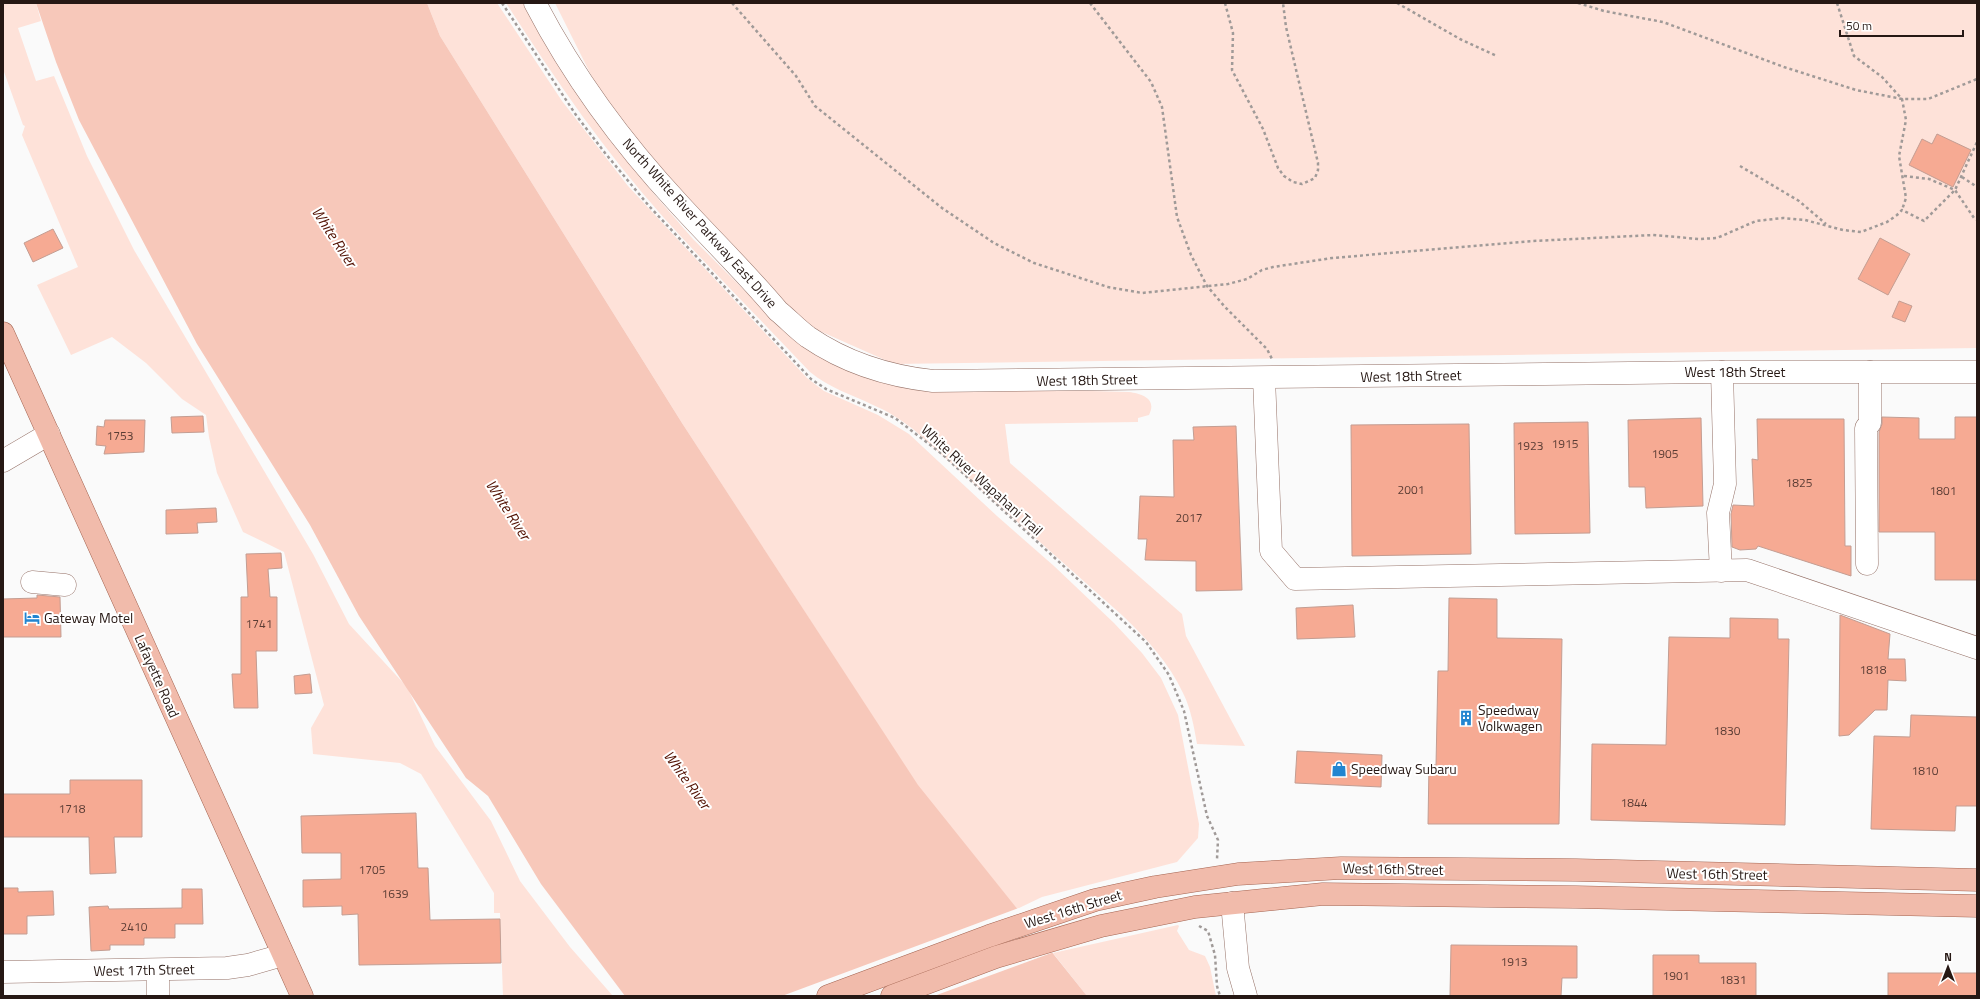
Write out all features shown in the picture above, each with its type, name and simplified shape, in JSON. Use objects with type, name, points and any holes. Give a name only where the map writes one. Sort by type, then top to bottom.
[{"type":"main road","name":"Lafayette Road","points":[[3,333],[302,996]]},
{"type":"main road","name":"West 16th Street","points":[[828,996],[989,936],[1095,900],[1155,887],[1238,874],[1322,868],[1576,870],[1977,880]]},
{"type":"main road","name":"West 16th Street","points":[[892,996],[996,957],[1101,926],[1188,908],[1232,902],[1323,894],[1576,896],[1977,906]]},
{"type":"street","name":"North White River Parkway East Drive","points":[[535,3],[567,58],[588,89],[619,133],[658,181],[789,322],[821,346],[849,360]]},
{"type":"street","name":"West 18th Street","points":[[849,360],[885,373],[933,381],[1722,372],[1977,372]]},
{"type":"street","points":[[1721,571],[1718,513],[1725,484],[1722,372]]},
{"type":"street","points":[[1867,564],[1866,428],[1870,423],[1870,372]]},
{"type":"street","points":[[1272,378],[1271,551],[1295,579],[1747,570],[1977,648]]},
{"type":"street","points":[[3,462],[49,434]]},
{"type":"street","points":[[32,582],[65,585]]},
{"type":"street","points":[[1232,902],[1238,968],[1246,996]]},
{"type":"street","name":"West 17th Street","points":[[3,972],[158,970],[238,967],[283,955]]},
{"type":"street","points":[[158,970],[158,996]]},
{"type":"path","name":"White River Wapahani Trail","points":[[502,3],[567,102],[605,153],[649,206],[811,379],[826,389],[895,418],[942,454],[1146,642],[1169,675],[1184,711],[1207,816],[1218,840],[1216,863]]},
{"type":"path","points":[[732,3],[796,76],[815,106],[942,208],[994,243],[1034,263],[1108,287],[1142,293],[1228,284],[1247,279],[1262,270],[1273,267],[1332,258],[1541,240],[1653,235],[1699,239],[1716,238],[1756,221],[1782,218],[1860,232],[1886,222],[1902,210],[1906,198],[1904,176],[1901,170],[1899,156],[1906,120],[1902,99],[1882,77],[1854,56],[1837,3]]},
{"type":"path","points":[[1090,3],[1151,82],[1162,107],[1177,217],[1191,255],[1207,286],[1232,314],[1267,349],[1272,378]]},
{"type":"path","points":[[1225,3],[1232,33],[1232,70],[1263,129],[1278,168],[1284,176],[1293,182],[1302,184],[1315,178],[1318,170],[1318,163],[1286,27],[1283,3]]},
{"type":"path","points":[[1397,3],[1460,39],[1497,56]]},
{"type":"path","points":[[1578,3],[1604,11],[1663,22],[1784,67],[1856,90],[1902,99],[1928,99],[1977,79]]},
{"type":"path","points":[[1902,210],[1924,221],[1955,190],[1977,142]]},
{"type":"path","points":[[1740,166],[1799,201],[1826,225]]},
{"type":"path","points":[[1904,176],[1929,180],[1955,190],[1974,218],[1977,220]]},
{"type":"path","points":[[1962,177],[1977,187]]},
{"type":"path","points":[[1197,923],[1208,931],[1215,955],[1217,986],[1220,996]]},
{"type":"shaded area","points":[[3,3],[36,3],[41,21],[18,28],[36,81],[54,76],[87,156],[134,250],[313,554],[349,624],[407,687],[435,746],[491,821],[520,881],[570,947],[613,996],[503,996],[500,913],[494,913],[494,893],[421,774],[400,763],[313,754],[311,728],[324,705],[284,552],[243,532],[217,473],[206,415],[182,399],[146,363],[112,337],[71,355],[37,285],[78,267],[22,135],[25,126],[23,125],[3,69]]},
{"type":"shaded area","points":[[427,3],[497,3],[562,101],[628,186],[807,378],[824,391],[878,415],[909,434],[997,516],[1054,566],[1114,623],[1142,653],[1161,678],[1178,715],[1199,824],[1198,838],[1177,862],[1042,897],[1017,909],[918,786],[682,423],[440,36]]},
{"type":"shaded area","points":[[506,3],[525,3],[628,162],[693,239],[772,318],[825,360],[1055,390],[1129,392],[1144,396],[1150,401],[1151,410],[1149,415],[1138,418],[1138,422],[1005,424],[1010,463],[1182,614],[1186,636],[1245,746],[1197,744],[1186,699],[1177,682],[1157,652],[1123,616],[913,429],[879,407],[832,387],[810,372],[700,257],[642,193],[580,114]]},
{"type":"shaded area","points":[[555,3],[1977,3],[1977,348],[894,364],[804,324],[711,227],[602,97]]},
{"type":"shaded area","points":[[1178,925],[1177,931],[1189,950],[1205,956],[1210,967],[1216,996],[1087,996],[1053,953]]},
{"type":"water","name":"White River","points":[[36,3],[427,3],[440,36],[682,423],[918,785],[1087,996],[625,996],[541,884],[488,796],[466,778],[359,616],[310,525],[197,344],[79,120],[56,62]]},
{"type":"pier","points":[[1019,908],[1054,952],[934,996],[782,996]]},
{"type":"building","points":[[1937,134],[1971,150],[1953,187],[1909,165],[1922,139],[1932,144]]},
{"type":"building","points":[[53,229],[63,248],[33,262],[24,243]]},
{"type":"building","points":[[1880,238],[1910,254],[1888,295],[1858,279]]},
{"type":"building","points":[[1899,301],[1912,306],[1905,322],[1892,317]]},
{"type":"building","points":[[203,416],[204,432],[172,433],[171,417]]},
{"type":"building","points":[[1882,417],[1919,418],[1919,439],[1955,439],[1955,417],[1977,417],[1977,580],[1935,580],[1935,532],[1879,532],[1879,432],[1882,424]]},
{"type":"building","points":[[1701,418],[1703,506],[1646,508],[1645,487],[1629,487],[1628,420]]},
{"type":"building","points":[[1757,419],[1844,419],[1845,546],[1851,546],[1851,576],[1758,546],[1756,549],[1740,550],[1732,547],[1731,514],[1733,505],[1754,506],[1752,459],[1758,460]]},
{"type":"building","points":[[105,420],[145,420],[144,452],[104,454],[106,446],[96,445],[97,426],[104,427]]},
{"type":"building","points":[[1588,422],[1590,533],[1515,534],[1514,423]]},
{"type":"building","points":[[1469,424],[1471,554],[1352,556],[1351,425]]},
{"type":"building","points":[[1236,426],[1242,590],[1196,591],[1196,561],[1145,560],[1147,539],[1138,539],[1140,496],[1174,497],[1173,440],[1194,440],[1193,427]]},
{"type":"building","points":[[216,508],[217,522],[197,523],[198,533],[166,534],[166,510]]},
{"type":"building","points":[[281,553],[282,568],[268,569],[270,597],[277,597],[277,651],[256,651],[258,708],[234,708],[232,674],[241,674],[241,597],[248,597],[246,554]]},
{"type":"building","name":"Gateway Motel","points":[[37,595],[60,597],[61,637],[3,637],[3,599],[37,598]]},
{"type":"building","points":[[1449,598],[1497,599],[1497,638],[1562,639],[1559,824],[1428,824],[1429,765],[1436,765],[1438,671],[1448,671]]},
{"type":"building","points":[[1353,605],[1355,637],[1297,639],[1296,608]]},
{"type":"building","points":[[1840,615],[1890,634],[1888,659],[1905,659],[1906,681],[1888,680],[1887,710],[1875,710],[1849,735],[1839,736]]},
{"type":"building","points":[[1730,618],[1778,619],[1778,639],[1789,639],[1785,825],[1591,820],[1592,744],[1666,745],[1669,637],[1730,638]]},
{"type":"building","points":[[310,674],[312,693],[295,694],[294,676]]},
{"type":"building","points":[[1911,715],[1977,717],[1977,806],[1956,806],[1955,831],[1871,829],[1874,736],[1910,737]]},
{"type":"building","name":"Speedway Subaru","points":[[1297,751],[1382,755],[1381,787],[1295,783]]},
{"type":"building","points":[[70,780],[142,780],[142,837],[114,837],[116,873],[90,874],[89,837],[3,837],[3,794],[70,794]]},
{"type":"building","points":[[416,813],[418,868],[428,868],[430,920],[500,919],[501,963],[359,965],[358,914],[342,915],[342,906],[303,907],[303,880],[341,879],[341,853],[302,853],[301,816]]},
{"type":"building","points":[[3,888],[18,888],[18,892],[53,891],[54,915],[27,916],[27,934],[3,934]]},
{"type":"building","points":[[182,889],[202,889],[203,924],[175,924],[175,938],[144,938],[144,945],[110,945],[110,950],[91,951],[89,907],[108,906],[109,909],[182,908]]},
{"type":"building","points":[[1451,945],[1577,946],[1577,978],[1562,978],[1561,996],[1450,996]]},
{"type":"building","points":[[1653,955],[1699,955],[1699,963],[1756,963],[1756,996],[1653,996]]},
{"type":"building","points":[[1888,973],[1977,973],[1977,996],[1888,996]]},
{"type":"place","name":"Gateway Motel","points":[[32,618]]},
{"type":"place","name":"Speedway Volkwagen","points":[[1466,718]]},
{"type":"place","name":"Speedway Subaru","points":[[1339,769]]}]
